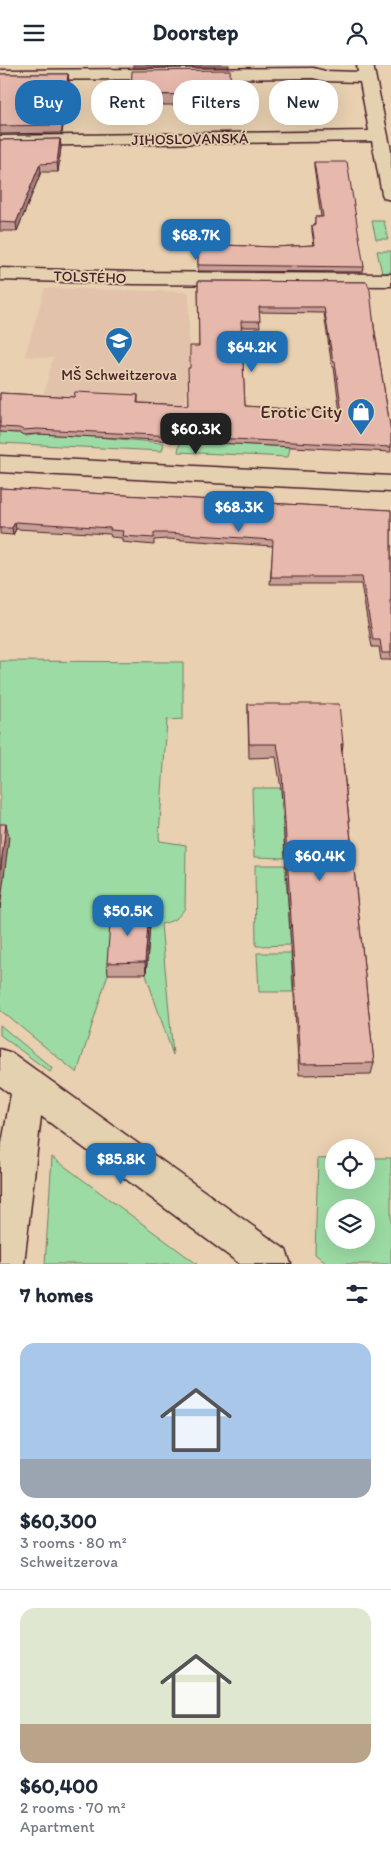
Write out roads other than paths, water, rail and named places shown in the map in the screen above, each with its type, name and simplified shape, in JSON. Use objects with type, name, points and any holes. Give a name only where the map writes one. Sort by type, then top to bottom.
[{"type":"street","points":[[0,75],[313,73],[325,76],[367,71],[383,129],[391,194]]},
{"type":"street","name":"JIHOSLOVANSKÁ","points":[[0,141],[383,129]]},
{"type":"street","name":"TOLSTÉHO","points":[[0,274],[132,278],[391,280]]},
{"type":"street","points":[[0,463],[391,483]]},
{"type":"street","points":[[0,1065],[272,1264]]},
{"type":"street","points":[[5,1264],[22,1123],[27,1097],[33,1089]]},
{"type":"place","name":"MŠ Schweitzerova","points":[[119,365]]},
{"type":"place","name":"Erotic City","points":[[361,436]]}]
